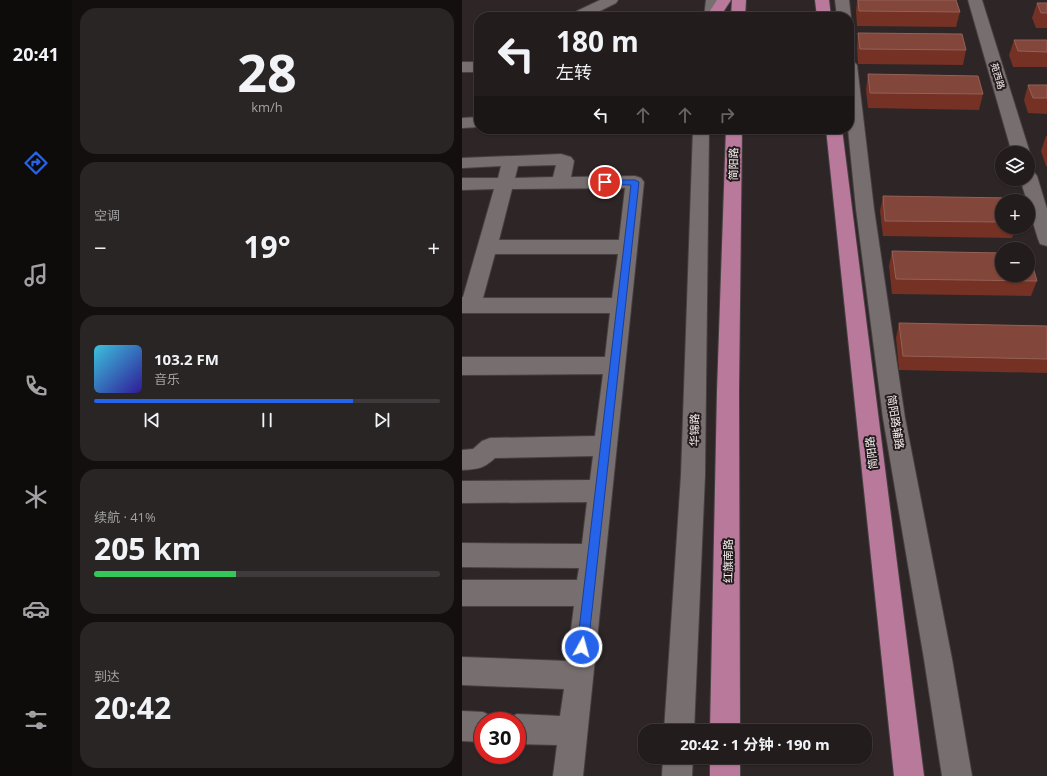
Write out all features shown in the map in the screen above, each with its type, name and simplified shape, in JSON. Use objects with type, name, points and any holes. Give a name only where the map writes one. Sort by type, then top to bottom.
[{"type":"highway","points":[[716,12],[724,0]]},
{"type":"highway","points":[[738,12],[739,0]]},
{"type":"highway","points":[[822,0],[823,12]]},
{"type":"highway","name":"简阳路","points":[[728,391],[734,134]]},
{"type":"highway","name":"简阳路","points":[[835,134],[909,776]]},
{"type":"highway","name":"红旗南路","points":[[726,724],[728,391]]},
{"type":"highway","points":[[725,764],[725,776]]},
{"type":"street","points":[[582,0],[596,7]]},
{"type":"street","points":[[586,12],[611,0]]},
{"type":"street","points":[[712,12],[713,0]]},
{"type":"street","points":[[842,0],[843,12]]},
{"type":"street","name":"苑西路","points":[[975,0],[1019,146]]},
{"type":"street","points":[[462,67],[474,67]]},
{"type":"street","name":"简阳路辅路","points":[[854,110],[865,209],[894,418],[938,658],[957,776]]},
{"type":"street","points":[[462,118],[474,118]]},
{"type":"street","points":[[462,123],[474,122]]},
{"type":"street","name":"华锦路","points":[[679,724],[693,475],[699,134]]},
{"type":"street","points":[[841,134],[865,209]]},
{"type":"street","points":[[462,164],[467,162],[561,159],[565,161],[561,183]]},
{"type":"street","points":[[511,160],[487,247],[471,274],[467,306],[622,306]]},
{"type":"street","points":[[462,184],[635,182],[568,776]]},
{"type":"street","points":[[1031,186],[1047,239]]},
{"type":"street","points":[[487,247],[628,247]]},
{"type":"street","points":[[462,366],[615,365]]},
{"type":"street","points":[[462,460],[478,459],[490,448],[606,446]]},
{"type":"street","points":[[462,492],[600,491]]},
{"type":"street","points":[[462,555],[593,556]]},
{"type":"street","points":[[462,593],[589,593]]},
{"type":"street","points":[[462,671],[579,675]]},
{"type":"street","points":[[462,726],[474,727]]},
{"type":"street","points":[[526,729],[573,731]]},
{"type":"street","points":[[677,776],[678,764]]},
{"type":"building","points":[[858,0],[956,0],[960,12],[859,11]]},
{"type":"building","points":[[1037,3],[1047,3],[1047,13],[1041,13]]},
{"type":"building","points":[[858,33],[962,34],[966,50],[860,49]]},
{"type":"building","points":[[1014,40],[1047,40],[1047,52],[1018,51]]},
{"type":"building","points":[[868,74],[978,76],[983,94],[870,93]]},
{"type":"building","points":[[1028,85],[1047,85],[1047,98],[1033,98]]},
{"type":"building","points":[[883,196],[995,198],[995,222],[885,221]]},
{"type":"building","points":[[892,251],[995,253],[995,280],[896,279]]},
{"type":"building","points":[[899,323],[1047,326],[1047,359],[903,356]]},
{"type":"route","points":[[582,647],[635,182],[605,182]]}]
